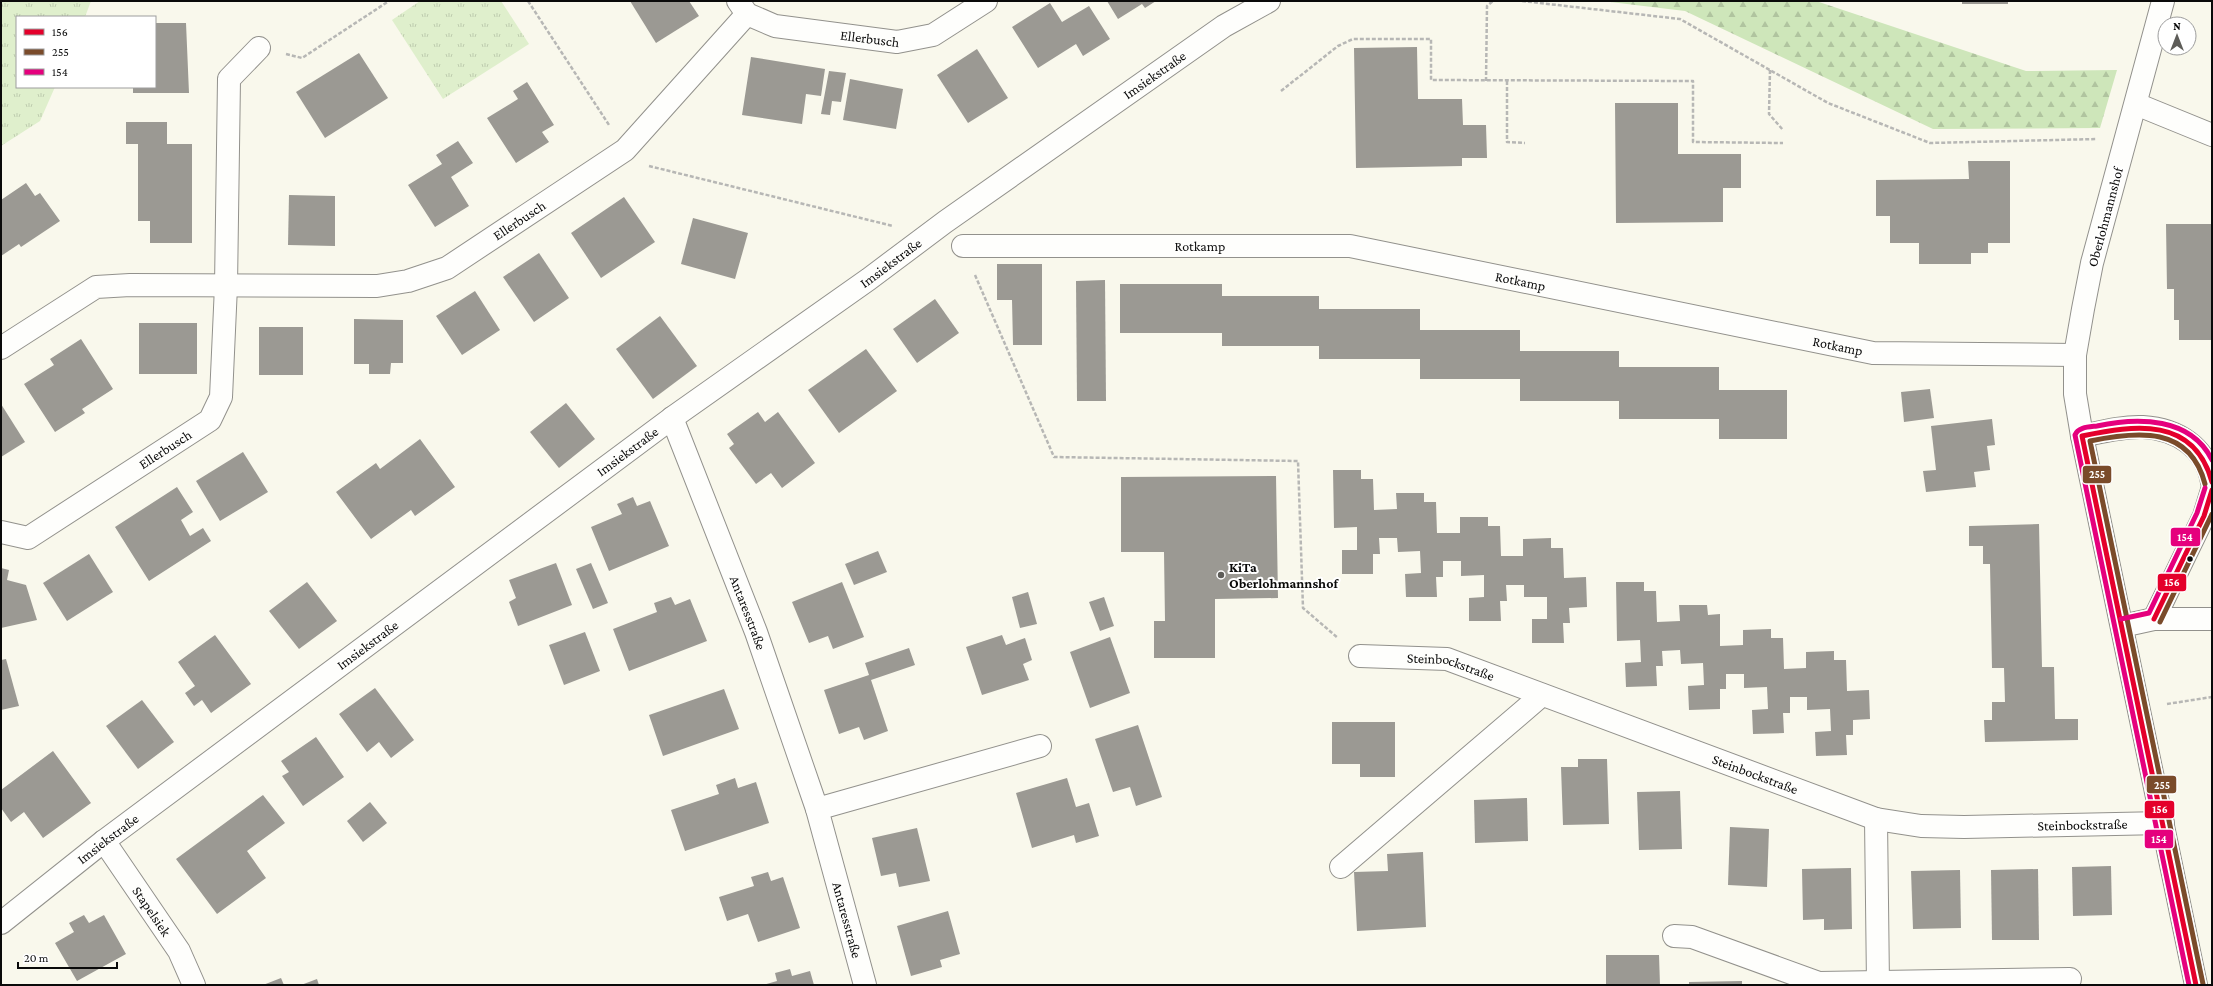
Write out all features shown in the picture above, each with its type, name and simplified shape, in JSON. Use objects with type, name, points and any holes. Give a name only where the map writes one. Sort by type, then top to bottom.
[{"type":"street","name":"Ellerbusch","points":[[1,348],[96,287],[130,285],[377,286],[408,281],[448,268],[625,150],[742,8],[775,26],[897,42],[933,35],[986,1]]},
{"type":"street","name":"Imsiekstraße","points":[[1,923],[104,842],[672,418],[1224,26],[1269,1]]},
{"type":"street","name":"Oberlohmannshof","points":[[2163,1],[2127,139],[2092,263],[2075,355],[2075,394],[2082,436],[2196,985]]},
{"type":"street","name":"Ellerbusch","points":[[1,532],[28,538],[210,420],[221,398],[226,286],[229,80],[259,48]]},
{"type":"street","points":[[2136,104],[2212,135]]},
{"type":"street","name":"Rotkamp","points":[[963,246],[1350,246],[1873,353],[2075,355]]},
{"type":"street","name":"Antaresstraße","points":[[672,418],[756,632],[817,809],[865,985]]},
{"type":"street","points":[[2082,436],[2121,429],[2143,427],[2160,429],[2187,441],[2197,449],[2206,459],[2212,482]]},
{"type":"street","points":[[2154,619],[2204,516],[2212,490]]},
{"type":"street","points":[[2122,626],[2154,619],[2212,619]]},
{"type":"street","name":"Steinbockstraße","points":[[1360,656],[1447,659],[1876,819],[1921,826],[1964,827],[2163,823]]},
{"type":"street","points":[[1341,867],[1542,695]]},
{"type":"street","points":[[817,809],[1040,746]]},
{"type":"street","points":[[1876,819],[1878,983]]},
{"type":"street","name":"Stapelsiek","points":[[104,842],[180,951],[194,985]]},
{"type":"street","points":[[1674,936],[1692,937],[1819,983],[2070,979]]},
{"type":"path","points":[[259,48],[302,58],[389,1]]},
{"type":"path","points":[[528,1],[625,150],[646,165],[912,230],[921,240]]},
{"type":"path","points":[[1486,81],[1487,6],[1493,1]]},
{"type":"path","points":[[1522,1],[1680,19],[1828,103],[1930,143],[2127,139]]},
{"type":"path","points":[[1281,91],[1338,46],[1353,39],[1431,39],[1431,80],[1693,81],[1693,142],[1783,143]]},
{"type":"path","points":[[1770,70],[1769,114],[1783,130]]},
{"type":"path","points":[[1507,81],[1507,142],[1525,143]]},
{"type":"path","points":[[963,246],[1054,457],[1298,461],[1303,608],[1360,656]]},
{"type":"path","points":[[2139,708],[2212,697]]},
{"type":"green space","points":[[1,1],[91,1],[85,16],[16,16],[16,88],[55,88],[40,121],[1,146]]},
{"type":"green space","points":[[420,1],[501,1],[529,44],[443,99],[392,20]]},
{"type":"green space","points":[[1602,1],[1816,1],[2026,71],[2117,70],[2100,128],[1933,129],[1685,11]]},
{"type":"building","points":[[630,1],[689,1],[699,16],[656,43]]},
{"type":"building","points":[[1107,1],[1156,1],[1145,8],[1142,4],[1118,19]]},
{"type":"building","points":[[1962,1],[2008,1],[2008,4],[1962,4]]},
{"type":"building","points":[[1050,3],[1062,22],[1089,6],[1110,39],[1083,56],[1076,44],[1038,68],[1012,27]]},
{"type":"building","points":[[156,23],[186,23],[189,93],[133,93],[133,88],[156,88]]},
{"type":"building","points":[[1417,47],[1418,99],[1462,99],[1463,125],[1486,125],[1487,158],[1462,158],[1462,166],[1356,168],[1354,48]]},
{"type":"building","points":[[977,49],[1008,98],[968,123],[937,75]]},
{"type":"building","points":[[359,53],[388,98],[325,138],[296,92]]},
{"type":"building","points":[[751,57],[825,69],[821,96],[806,94],[802,124],[742,115]]},
{"type":"building","points":[[829,71],[846,73],[841,102],[832,101],[830,115],[821,114]]},
{"type":"building","points":[[850,79],[903,89],[896,129],[843,120]]},
{"type":"building","points":[[527,82],[554,125],[542,132],[549,142],[516,163],[487,118],[518,99],[513,91]]},
{"type":"building","points":[[1615,103],[1678,103],[1678,154],[1741,154],[1741,188],[1723,188],[1723,222],[1616,223]]},
{"type":"building","points":[[126,122],[167,122],[167,144],[192,144],[192,243],[150,243],[150,221],[138,221],[138,144],[126,144]]},
{"type":"building","points":[[458,141],[473,163],[451,177],[469,206],[435,227],[408,185],[442,164],[436,155]]},
{"type":"building","points":[[1968,161],[2010,161],[2010,243],[1988,243],[1988,253],[1971,253],[1971,264],[1919,264],[1919,243],[1890,243],[1890,216],[1876,216],[1876,180],[1969,179]]},
{"type":"building","points":[[26,183],[35,196],[40,193],[60,221],[21,247],[19,244],[1,256],[1,200]]},
{"type":"building","points":[[289,195],[335,196],[335,246],[288,245]]},
{"type":"building","points":[[624,197],[655,242],[601,278],[571,233]]},
{"type":"building","points":[[693,218],[748,233],[735,279],[681,264]]},
{"type":"building","points":[[2166,224],[2212,224],[2212,340],[2179,340],[2179,320],[2174,320],[2174,289],[2167,289]]},
{"type":"building","points":[[539,253],[569,298],[534,322],[503,277]]},
{"type":"building","points":[[997,264],[1042,264],[1042,345],[1013,345],[1012,300],[997,300]]},
{"type":"building","points":[[1105,280],[1106,401],[1077,401],[1076,281]]},
{"type":"building","points":[[1120,284],[1222,284],[1222,296],[1319,296],[1319,309],[1420,309],[1420,330],[1520,330],[1520,351],[1619,351],[1619,367],[1719,367],[1719,390],[1787,390],[1787,439],[1719,439],[1719,419],[1619,419],[1619,401],[1520,401],[1520,379],[1420,379],[1420,359],[1319,359],[1319,346],[1222,346],[1222,333],[1120,333]]},
{"type":"building","points":[[475,291],[500,330],[462,355],[436,316]]},
{"type":"building","points":[[935,299],[959,333],[917,363],[893,329]]},
{"type":"building","points":[[660,316],[697,366],[653,399],[616,349]]},
{"type":"building","points":[[354,319],[403,320],[403,363],[391,363],[390,374],[369,374],[369,364],[354,364]]},
{"type":"building","points":[[139,323],[197,323],[197,374],[139,374]]},
{"type":"building","points":[[259,327],[303,327],[303,375],[259,375]]},
{"type":"building","points":[[81,339],[113,389],[82,409],[85,413],[55,432],[24,384],[54,365],[50,359]]},
{"type":"building","points":[[866,349],[897,391],[839,433],[808,390]]},
{"type":"building","points":[[1930,389],[1934,418],[1904,422],[1901,392]]},
{"type":"building","points":[[566,403],[595,439],[559,468],[530,432]]},
{"type":"building","points":[[1,404],[25,442],[1,457]]},
{"type":"building","points":[[758,412],[765,422],[778,412],[815,463],[782,488],[771,473],[756,484],[729,448],[734,444],[727,434]]},
{"type":"building","points":[[1992,419],[1995,445],[1987,446],[1990,470],[1974,472],[1976,487],[1926,492],[1923,471],[1936,470],[1931,426]]},
{"type":"building","points":[[420,439],[455,487],[415,516],[411,510],[371,539],[336,492],[376,463],[380,469]]},
{"type":"building","points":[[243,452],[268,492],[220,521],[196,481]]},
{"type":"building","points":[[1333,470],[1361,470],[1361,479],[1373,479],[1374,510],[1397,509],[1396,493],[1424,493],[1424,502],[1436,502],[1437,533],[1460,533],[1460,517],[1488,517],[1488,526],[1500,526],[1501,556],[1523,556],[1523,539],[1551,538],[1551,548],[1563,548],[1564,578],[1586,577],[1587,607],[1569,608],[1570,623],[1563,623],[1564,643],[1532,643],[1532,619],[1547,619],[1547,597],[1524,597],[1524,585],[1506,585],[1507,601],[1500,601],[1501,621],[1469,621],[1469,598],[1484,597],[1484,575],[1461,576],[1461,561],[1443,561],[1443,577],[1436,577],[1437,597],[1406,597],[1405,574],[1421,573],[1420,551],[1398,552],[1397,538],[1379,538],[1380,554],[1373,554],[1373,574],[1342,574],[1342,550],[1357,550],[1357,527],[1334,528]]},
{"type":"building","name":"KiTa Oberlohmannshof","points":[[1276,476],[1278,598],[1215,599],[1215,658],[1154,658],[1154,621],[1165,621],[1164,552],[1121,552],[1121,477]]},
{"type":"building","points":[[177,487],[193,512],[181,520],[190,536],[203,528],[211,541],[149,581],[115,527]]},
{"type":"building","points":[[633,497],[637,506],[650,501],[669,546],[609,571],[591,527],[622,514],[617,504]]},
{"type":"building","points":[[2039,524],[2042,667],[2054,667],[2055,719],[2078,719],[2078,740],[1985,742],[1984,720],[1992,720],[1992,702],[2005,702],[2004,668],[1992,668],[1990,564],[1983,564],[1983,546],[1969,546],[1969,526]]},
{"type":"building","points":[[878,551],[887,572],[854,585],[845,564]]},
{"type":"building","points":[[89,554],[113,592],[67,621],[43,583]]},
{"type":"building","points":[[556,563],[572,605],[518,626],[509,602],[516,598],[509,580]]},
{"type":"building","points":[[591,563],[608,603],[593,609],[576,569]]},
{"type":"building","points":[[1,568],[9,570],[7,580],[26,585],[37,620],[1,628]]},
{"type":"building","points":[[307,582],[337,621],[299,649],[269,611]]},
{"type":"building","points":[[842,582],[864,637],[833,649],[828,636],[809,643],[792,602]]},
{"type":"building","points":[[1616,582],[1644,582],[1644,591],[1656,591],[1657,622],[1680,621],[1679,605],[1707,605],[1708,615],[1720,614],[1720,646],[1743,645],[1743,630],[1771,629],[1771,638],[1783,638],[1784,669],[1806,668],[1806,652],[1834,651],[1834,660],[1846,660],[1847,691],[1869,690],[1870,719],[1853,720],[1853,735],[1846,735],[1847,755],[1816,756],[1815,732],[1831,731],[1830,709],[1807,710],[1807,697],[1790,697],[1790,713],[1783,713],[1784,733],[1753,734],[1752,710],[1768,709],[1767,687],[1744,688],[1744,674],[1726,674],[1726,689],[1720,689],[1720,709],[1689,710],[1688,686],[1704,685],[1703,663],[1681,664],[1680,650],[1662,651],[1663,666],[1656,666],[1657,686],[1626,687],[1625,663],[1641,662],[1640,640],[1617,641]]},
{"type":"building","points":[[1028,592],[1037,624],[1020,628],[1012,597]]},
{"type":"building","points":[[671,597],[675,605],[690,599],[707,641],[629,671],[613,629],[657,612],[654,603]]},
{"type":"building","points":[[1104,597],[1114,626],[1100,631],[1089,602]]},
{"type":"building","points":[[585,632],[600,671],[564,685],[549,645]]},
{"type":"building","points":[[215,635],[251,684],[211,713],[202,700],[194,706],[185,693],[195,686],[178,662]]},
{"type":"building","points":[[1002,635],[1006,645],[1025,638],[1032,660],[1023,664],[1029,680],[982,695],[966,647]]},
{"type":"building","points":[[1110,637],[1130,693],[1090,708],[1070,652]]},
{"type":"building","points":[[909,648],[915,665],[871,680],[888,731],[864,740],[859,727],[839,734],[824,690],[869,675],[865,663]]},
{"type":"building","points":[[6,659],[19,706],[1,710],[1,660]]},
{"type":"building","points":[[375,688],[414,740],[391,758],[379,742],[367,752],[339,714]]},
{"type":"building","points":[[724,689],[739,729],[663,756],[649,715]]},
{"type":"building","points":[[142,700],[174,742],[138,769],[106,726]]},
{"type":"building","points":[[1332,722],[1395,722],[1395,777],[1360,777],[1360,764],[1332,764]]},
{"type":"building","points":[[1138,725],[1162,797],[1136,806],[1130,787],[1113,792],[1095,739]]},
{"type":"building","points":[[316,737],[344,777],[303,806],[282,776],[289,772],[281,761]]},
{"type":"building","points":[[53,751],[91,803],[43,838],[24,812],[11,822],[1,808],[1,790]]},
{"type":"building","points":[[1578,759],[1607,759],[1609,824],[1563,825],[1561,767],[1578,767]]},
{"type":"building","points":[[735,778],[738,788],[756,782],[769,823],[685,851],[671,810],[719,794],[716,785]]},
{"type":"building","points":[[1067,778],[1076,807],[1089,803],[1099,836],[1076,843],[1074,835],[1032,848],[1016,793]]},
{"type":"building","points":[[1680,791],[1682,849],[1639,850],[1637,792]]},
{"type":"building","points":[[263,795],[285,823],[247,851],[266,878],[217,914],[176,859]]},
{"type":"building","points":[[1527,798],[1528,841],[1475,843],[1474,800]]},
{"type":"building","points":[[370,802],[387,823],[363,842],[347,821]]},
{"type":"building","points":[[1730,827],[1769,829],[1767,887],[1728,885]]},
{"type":"building","points":[[917,828],[930,881],[899,887],[896,873],[881,876],[872,838]]},
{"type":"building","points":[[1423,852],[1426,927],[1357,931],[1354,872],[1388,871],[1387,854]]},
{"type":"building","points":[[2111,866],[2112,915],[2073,916],[2072,867]]},
{"type":"building","points":[[1851,868],[1852,929],[1824,930],[1824,919],[1803,920],[1802,869]]},
{"type":"building","points":[[2038,869],[2039,940],[1992,940],[1991,870]]},
{"type":"building","points":[[1960,870],[1961,928],[1913,929],[1911,871]]},
{"type":"building","points":[[768,872],[771,881],[783,877],[800,928],[758,942],[748,914],[727,921],[719,897],[754,886],[751,877]]},
{"type":"building","points":[[948,911],[960,954],[940,960],[942,967],[911,976],[897,926]]},
{"type":"building","points":[[84,915],[89,923],[104,915],[126,954],[77,981],[55,943],[74,932],[69,923]]},
{"type":"building","points":[[1606,955],[1659,955],[1660,985],[1606,985]]},
{"type":"building","points":[[790,969],[792,976],[810,971],[814,985],[763,985],[777,981],[775,973]]},
{"type":"building","points":[[281,978],[284,985],[263,985]]},
{"type":"building","points":[[317,979],[319,985],[301,985]]},
{"type":"building","points":[[1742,981],[1742,985],[1689,985],[1689,982]]},
{"type":"transit line","name":"154","points":[[2189,985],[2075,435],[2076,432],[2084,428],[2129,421],[2146,421],[2177,428],[2191,435],[2203,446],[2212,460]]},
{"type":"transit line","name":"156","points":[[2196,985],[2082,436],[2122,429],[2142,428],[2160,430],[2177,436],[2192,445],[2203,461],[2212,482]]},
{"type":"transit line","name":"255","points":[[2203,984],[2090,441],[2126,435],[2144,435],[2160,437],[2175,442],[2187,451],[2198,465],[2205,484]]},
{"type":"transit line","name":"154","points":[[2121,619],[2149,613],[2197,513],[2205,488]]},
{"type":"transit line","name":"156","points":[[2154,619],[2204,516],[2212,490]]},
{"type":"transit line","name":"255","points":[[2160,622],[2212,514]]},
{"type":"place","name":"KiTa Oberlohmannshof","points":[[1221,575]]}]
